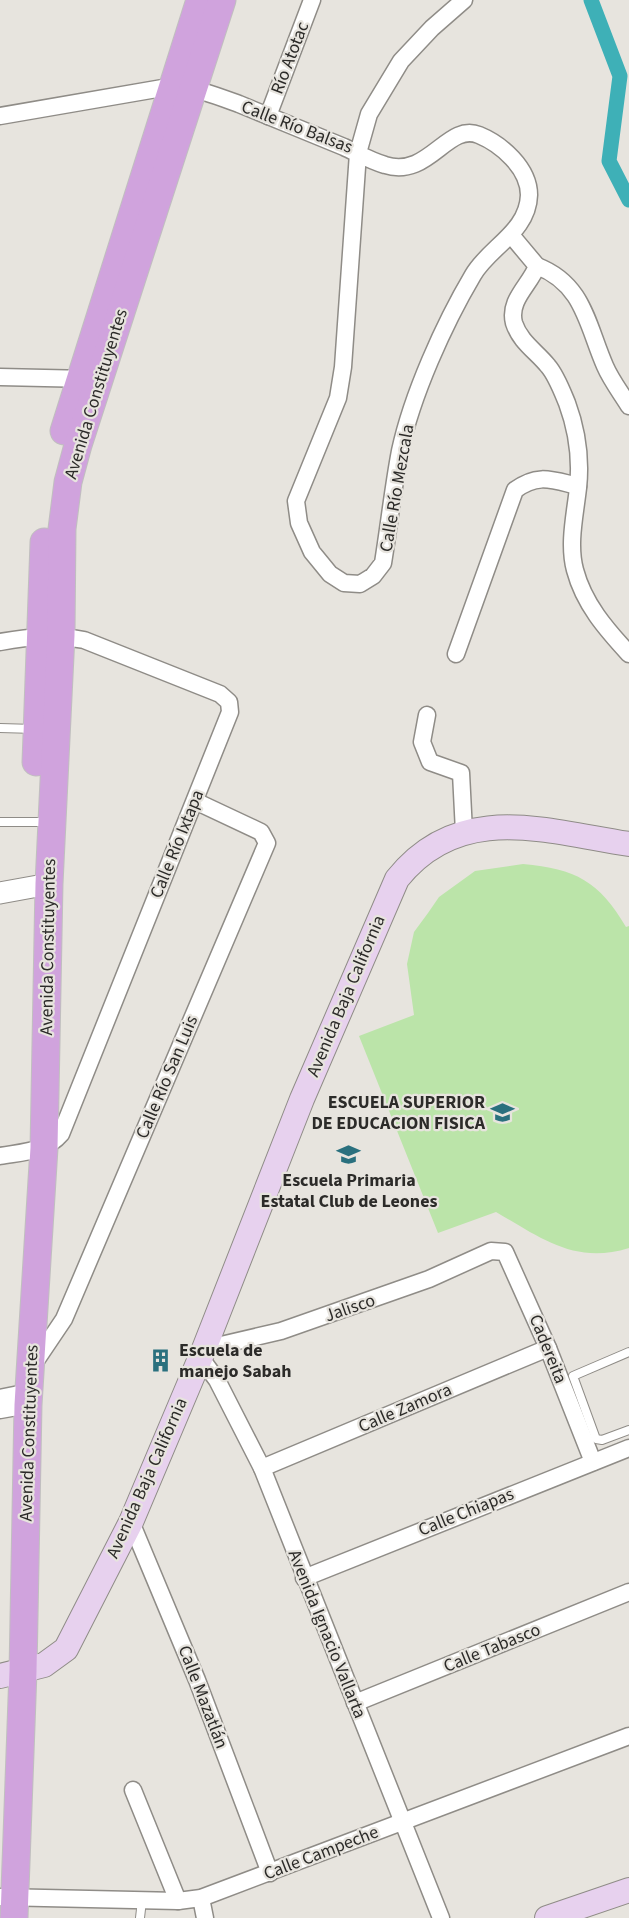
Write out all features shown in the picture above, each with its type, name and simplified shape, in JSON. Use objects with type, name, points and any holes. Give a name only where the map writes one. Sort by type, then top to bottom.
[{"type":"main road","name":"Avenida Constituyentes","points":[[184,87],[200,0]]},
{"type":"main road","name":"Avenida Constituyentes","points":[[6,1906],[16,1667],[17,1394],[36,1149],[40,886],[50,635],[62,529],[68,482],[90,379],[184,87],[222,0]]},
{"type":"main road","name":"Avenida Baja California","points":[[16,1667],[66,1649],[131,1522],[202,1353],[302,1100],[397,879],[413,858],[435,843],[464,832],[488,827],[513,826],[629,844]]},
{"type":"main road","points":[[548,1918],[629,1890]]},
{"type":"street","name":"Río Atotac","points":[[268,116],[312,0]]},
{"type":"street","name":"Calle Río Balsas","points":[[184,87],[268,116],[358,153],[369,114],[401,61],[432,28],[464,0]]},
{"type":"street","points":[[0,116],[184,87]]},
{"type":"street","name":"Calle Río Mezcala","points":[[476,134],[503,149],[527,182],[529,197],[524,212],[511,235],[475,272],[452,312],[413,407],[400,450],[383,563],[373,576],[360,584],[344,583],[330,574],[312,552],[299,523],[296,501],[338,398],[343,367],[358,153],[400,169],[420,164],[457,136],[476,134]]},
{"type":"street","points":[[511,235],[537,266],[556,273],[582,305],[605,368],[629,406]]},
{"type":"street","points":[[537,266],[534,276],[515,303],[514,322],[523,341],[549,367],[567,403],[578,447],[578,486],[572,537],[574,569],[585,599],[604,627],[629,654]]},
{"type":"street","points":[[0,377],[90,379]]},
{"type":"street","points":[[456,654],[515,490],[528,481],[546,478],[578,486]]},
{"type":"street","points":[[0,642],[50,635]]},
{"type":"street","name":"Calle Río Ixtapa","points":[[36,1149],[54,1142],[61,1134],[230,712],[229,702],[220,694],[94,644],[50,635]]},
{"type":"street","points":[[427,715],[422,742],[430,762],[461,773],[464,832]]},
{"type":"street","name":"Calle Río San Luis","points":[[17,1394],[64,1319],[267,843],[261,832],[195,801]]},
{"type":"street","points":[[0,893],[40,886]]},
{"type":"street","points":[[0,1156],[36,1149]]},
{"type":"street","name":"Jalisco","points":[[202,1353],[361,1305],[429,1279],[491,1251]]},
{"type":"street","name":"Cadereita","points":[[491,1251],[505,1251],[510,1259],[593,1462]]},
{"type":"street","name":"Calle Zamora","points":[[262,1468],[548,1348]]},
{"type":"street","name":"Avenida Ignacio Vallarta","points":[[202,1353],[262,1468],[441,1918]]},
{"type":"street","name":"Calle Chiapas","points":[[304,1578],[629,1448]]},
{"type":"street","name":"Calle Mazatlán","points":[[131,1522],[197,1680],[270,1873]]},
{"type":"street","name":"Calle Tabasco","points":[[355,1703],[629,1592]]},
{"type":"street","name":"Calle Campeche","points":[[6,1906],[142,1900],[178,1901],[201,1898],[629,1736]]},
{"type":"street","points":[[134,1790],[178,1901]]},
{"type":"street","points":[[201,1898],[205,1918]]},
{"type":"lane","points":[[0,728],[47,729]]},
{"type":"lane","points":[[0,822],[43,822]]},
{"type":"lane","points":[[629,1352],[573,1376],[596,1439],[602,1440],[629,1430]]},
{"type":"lane","points":[[140,1918],[142,1900]]},
{"type":"green space","name":"ESCUELA SUPERIOR DE EDUCACION FISICA","points":[[523,864],[558,869],[584,880],[606,898],[626,927],[629,926],[629,1248],[592,1253],[575,1251],[544,1239],[496,1212],[438,1233],[359,1036],[414,1015],[407,964],[414,932],[439,897],[475,871]]},
{"type":"waterway","points":[[591,0],[620,76],[609,161],[629,200]]},
{"type":"place","name":"ESCUELA SUPERIOR DE EDUCACION FISICA","points":[[503,1112]]},
{"type":"place","name":"Escuela Primaria Estatal Club de Leones","points":[[349,1154]]},
{"type":"place","name":"Escuela de manejo Sabah","points":[[161,1360]]}]
